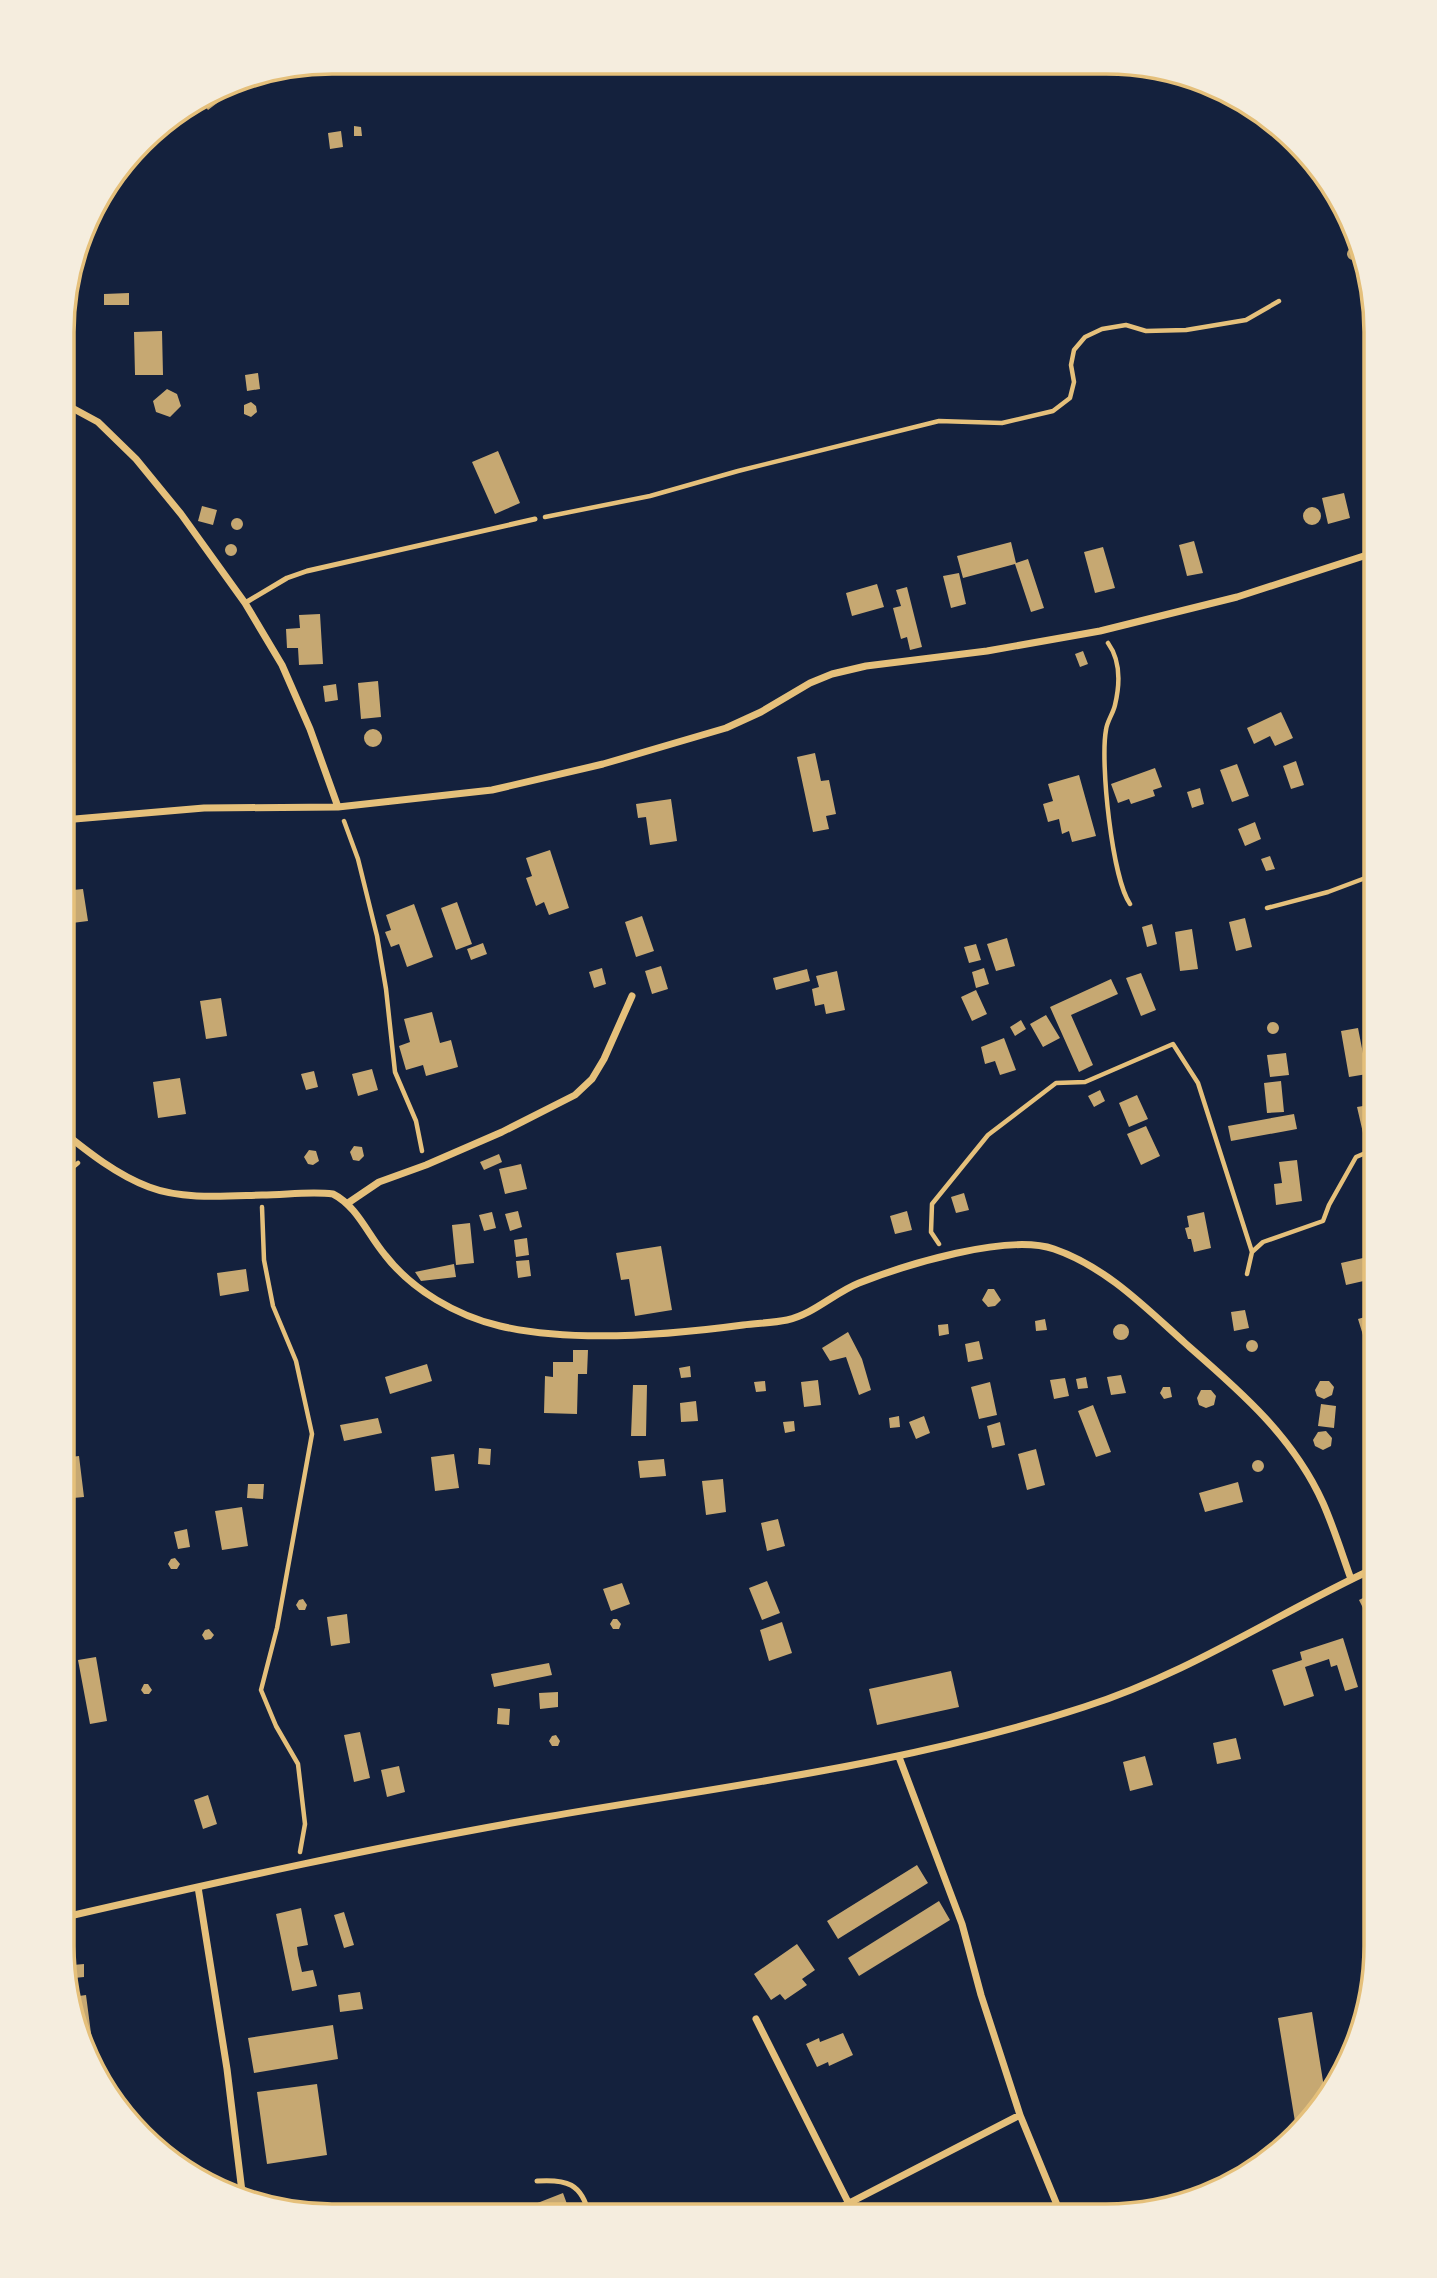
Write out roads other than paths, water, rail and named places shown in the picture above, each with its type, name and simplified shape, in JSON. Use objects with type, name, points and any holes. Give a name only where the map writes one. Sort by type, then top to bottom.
[{"type":"street","points":[[73,408],[98,422],[136,459],[181,514],[245,603],[282,665],[310,729],[338,807]]},
{"type":"street","points":[[73,819],[204,808],[338,807],[492,790],[603,764],[726,728],[761,712],[810,683],[866,666],[1100,631],[1237,597],[1364,556]]},
{"type":"street","points":[[348,1203],[379,1182],[502,1132],[575,1095],[592,1080],[632,996]]},
{"type":"street","points":[[73,1140],[89,1153],[149,1187],[170,1192],[207,1195],[333,1194],[348,1203],[385,1256],[409,1282],[462,1313],[499,1326],[541,1333],[671,1334],[787,1320],[858,1284],[948,1256],[1025,1243],[1051,1248],[1102,1273],[1133,1296],[1229,1380],[1269,1420],[1298,1457],[1322,1502],[1351,1579]]},
{"type":"street","points":[[73,1915],[297,1866],[541,1818],[899,1757],[1085,1707],[1153,1682],[1210,1655],[1364,1573]]},
{"type":"street","points":[[899,1757],[962,1924],[981,1995],[1020,2115],[1057,2204]]},
{"type":"street","points":[[198,1887],[227,2069],[242,2188]]},
{"type":"street","points":[[755,2019],[848,2202]]},
{"type":"street","points":[[845,2204],[1020,2115]]},
{"type":"lane","points":[[245,603],[287,578],[307,571],[535,519]]},
{"type":"lane","points":[[537,2181],[559,2180],[576,2188],[586,2204]]}]
